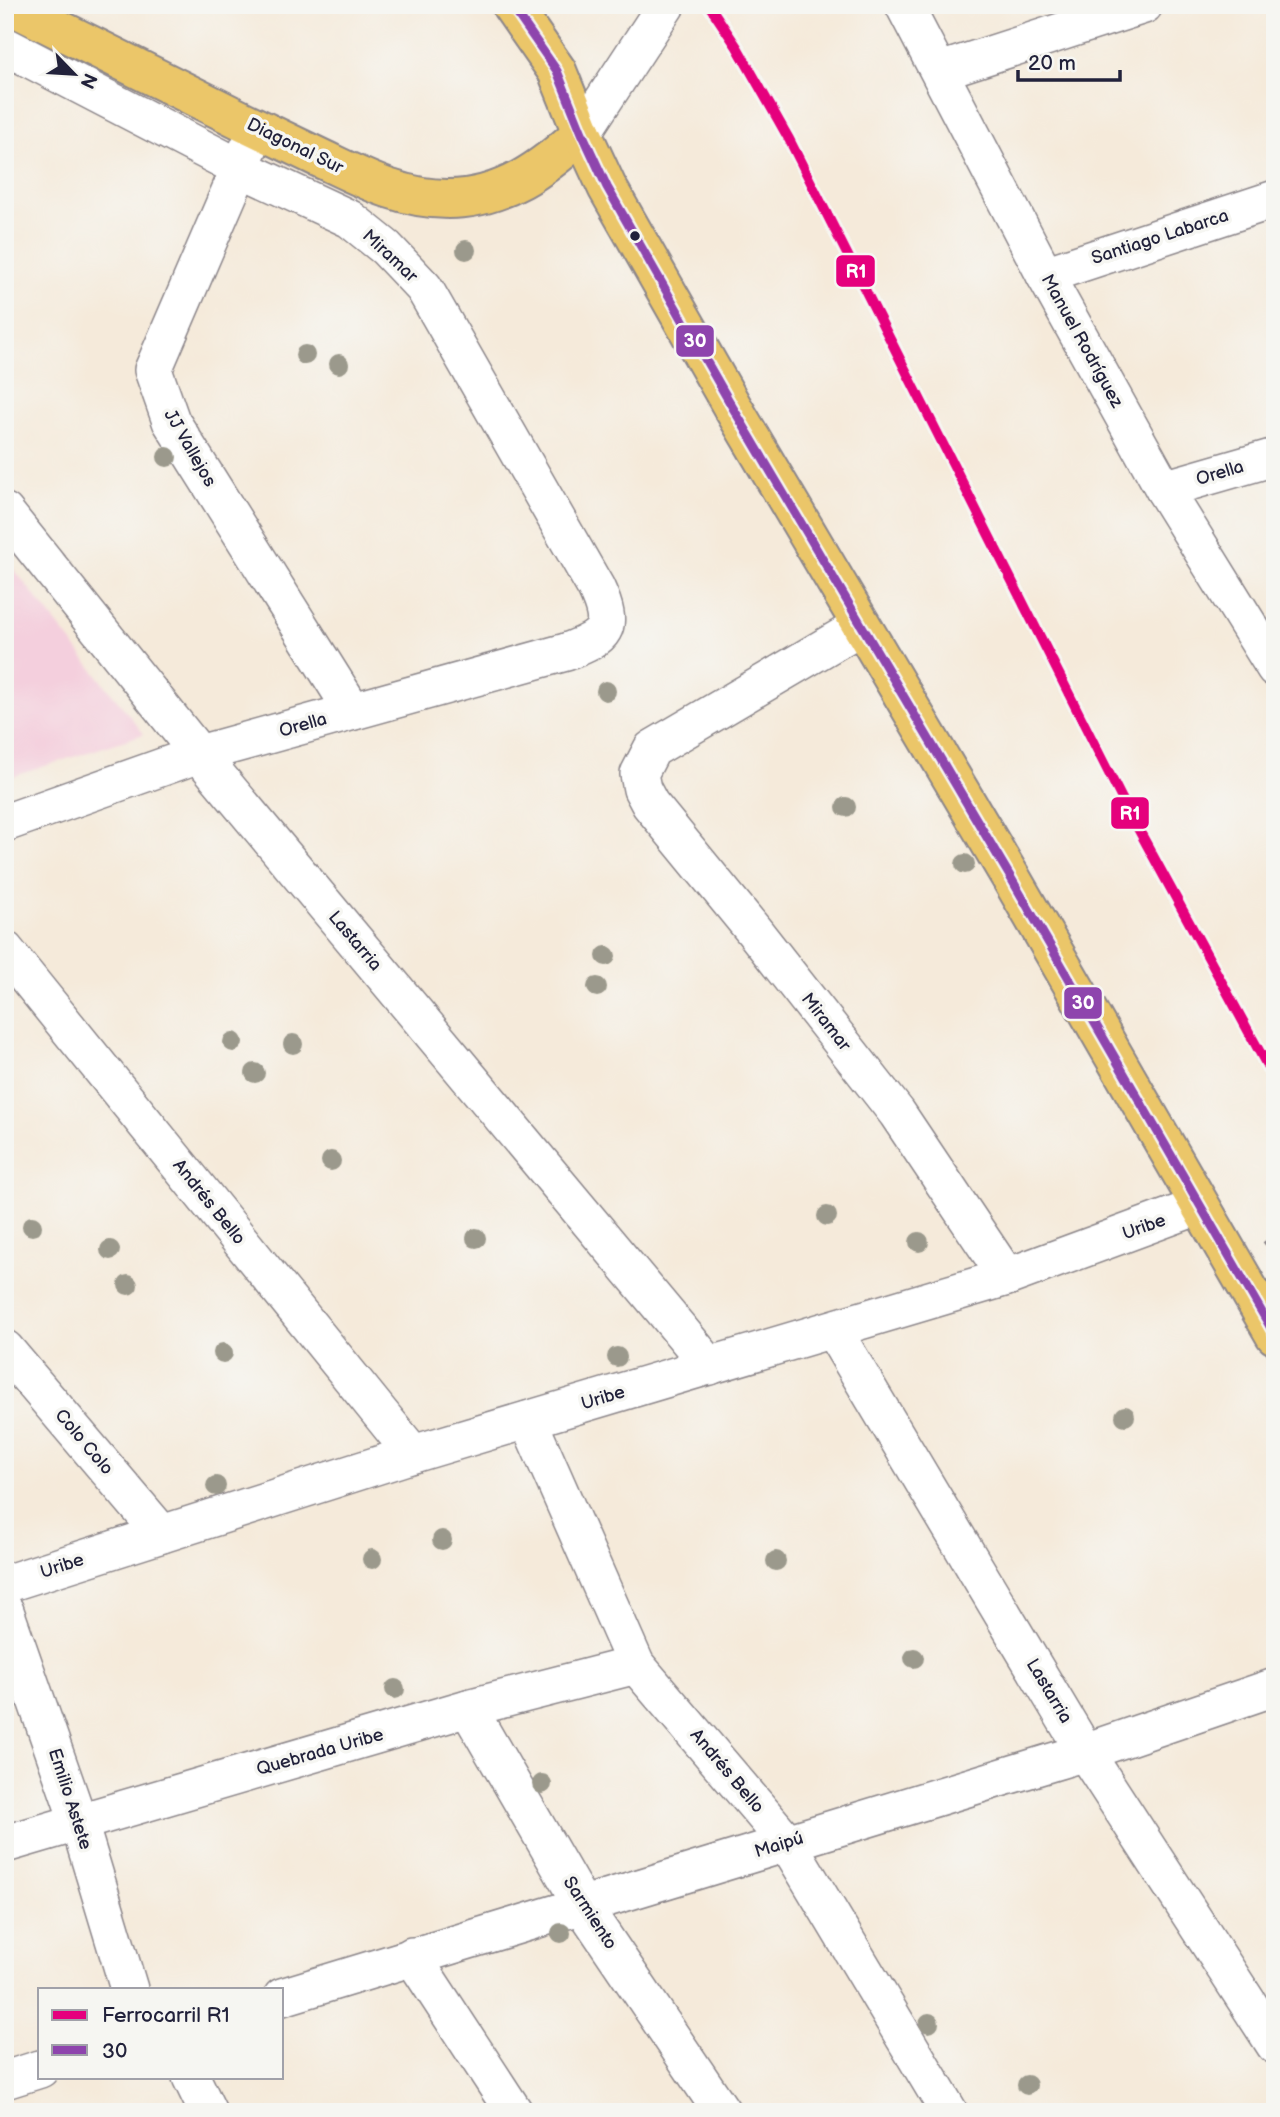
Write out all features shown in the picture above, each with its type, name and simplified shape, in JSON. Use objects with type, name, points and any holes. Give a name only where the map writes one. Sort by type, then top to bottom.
[{"type":"main road","points":[[511,5],[557,71],[607,187],[1275,1335]]},
{"type":"main road","name":"Diagonal Sur","points":[[13,9],[396,193],[451,200],[479,196],[520,181],[556,157],[582,133]]},
{"type":"street","points":[[582,133],[666,5]]},
{"type":"street","name":"Manuel Rodríguez","points":[[904,5],[1045,275],[1164,489],[1275,668]]},
{"type":"street","points":[[940,71],[1144,5]]},
{"type":"street","name":"Miramar","points":[[5,46],[240,168],[350,219],[386,248],[424,288],[596,588],[605,607],[607,623],[603,633]]},
{"type":"street","name":"JJ Vallejos","points":[[258,128],[153,370],[171,421],[353,711]]},
{"type":"street","name":"Santiago Labarca","points":[[1045,275],[1275,199]]},
{"type":"street","name":"Orella","points":[[1164,489],[1275,457]]},
{"type":"street","name":"Lastarria","points":[[5,512],[199,754],[710,1366]]},
{"type":"street","name":"Miramar","points":[[861,626],[664,740],[652,749],[639,774],[642,789],[650,804],[897,1113],[960,1203],[1007,1277]]},
{"type":"street","name":"Orella","points":[[5,823],[199,754],[566,652],[583,646],[603,633]]},
{"type":"street","name":"Andrés Bello","points":[[5,950],[414,1454]]},
{"type":"street","name":"Uribe","points":[[5,1584],[414,1454],[1007,1277],[1199,1206]]},
{"type":"street","name":"Lastarria","points":[[832,1330],[1085,1752],[1275,2045]]},
{"type":"street","name":"Colo Colo","points":[[5,1349],[162,1534]]},
{"type":"street","name":"Andrés Bello","points":[[528,1420],[636,1665],[788,1842],[950,2112]]},
{"type":"street","name":"Emilio Astete","points":[[5,1611],[79,1823],[129,1988]]},
{"type":"street","name":"Quebrada Uribe","points":[[5,1844],[468,1708],[636,1665]]},
{"type":"street","name":"Maipú","points":[[284,1996],[1085,1752],[1275,1687]]},
{"type":"street","name":"Sarmiento","points":[[468,1708],[582,1905],[722,2112]]},
{"type":"street","points":[[412,1956],[514,2112]]},
{"type":"street","points":[[5,2080],[38,2071]]},
{"type":"street","points":[[191,2078],[208,2112]]},
{"type":"path","points":[[1264,1244],[1275,1236]]},
{"type":"shaded area","points":[[5,558],[144,734],[5,779]]},
{"type":"rail line","name":"R1","points":[[709,5],[737,47],[789,139],[1122,799],[1275,1080]]},
{"type":"transit line","name":"30","points":[[511,5],[557,71],[607,187],[733,408],[1011,878],[1275,1335]]}]
